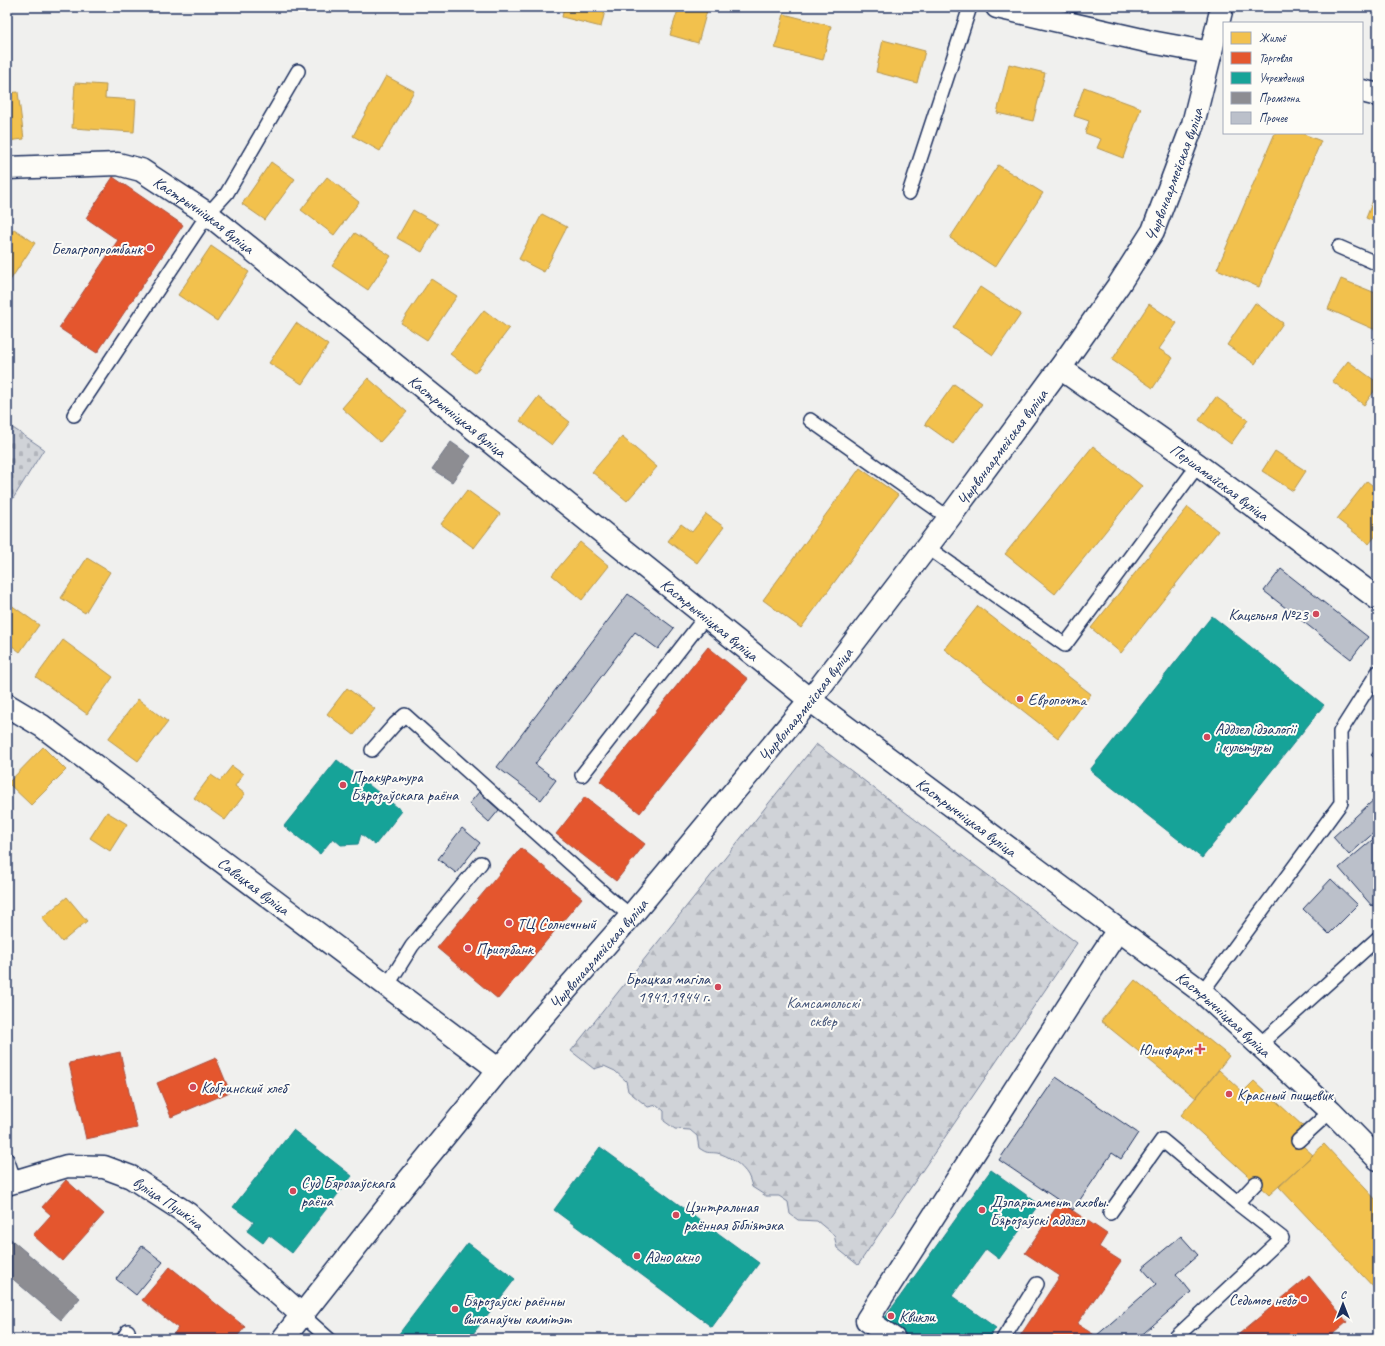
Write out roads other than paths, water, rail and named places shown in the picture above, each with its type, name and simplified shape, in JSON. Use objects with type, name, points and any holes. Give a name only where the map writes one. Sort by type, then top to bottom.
[{"type":"street","points":[[997,7],[1217,55]]},
{"type":"street","name":"Чырвонаармейская вуліца","points":[[283,1339],[403,1187],[537,1023],[631,916],[810,700],[949,518],[1060,368],[1118,286],[1153,231],[1193,124],[1217,55],[1222,7]]},
{"type":"street","points":[[1363,91],[1378,95]]},
{"type":"street","name":"Кастрычніцкая вуліца","points":[[7,168],[118,164],[141,170],[208,214],[810,700],[1202,992],[1331,1111],[1378,1159]]},
{"type":"street","name":"Першамайская вуліца","points":[[1060,368],[1198,465],[1378,599]]},
{"type":"street","name":"Савецкая вуліца","points":[[7,705],[48,731],[499,1070]]},
{"type":"street","points":[[894,1339],[867,1320],[1118,930]]},
{"type":"street","name":"вуліца Пушкіна","points":[[11,1183],[67,1166],[104,1167],[131,1177],[188,1214],[302,1315]]},
{"type":"lane","points":[[909,194],[970,7]]},
{"type":"lane","points":[[74,415],[208,214],[228,194],[298,72]]},
{"type":"lane","points":[[1338,247],[1378,264]]},
{"type":"lane","points":[[810,420],[949,518]]},
{"type":"lane","points":[[927,547],[1065,645],[1198,465]]},
{"type":"lane","points":[[582,775],[706,616]]},
{"type":"lane","points":[[1202,992],[1341,803],[1340,732],[1378,672]]},
{"type":"lane","points":[[372,750],[405,715],[631,916]]},
{"type":"lane","points":[[387,986],[412,946],[481,863]]},
{"type":"lane","points":[[1260,1044],[1378,938]]},
{"type":"lane","points":[[1298,1141],[1331,1111]]},
{"type":"lane","points":[[1110,1213],[1162,1140],[1237,1203],[1282,1238],[1174,1339]]},
{"type":"lane","points":[[7,1159],[11,1183]]},
{"type":"lane","points":[[1237,1203],[1256,1183]]},
{"type":"lane","points":[[1003,1339],[1037,1284]]},
{"type":"lane","points":[[302,1315],[329,1339]]},
{"type":"place","name":"Белагропромбанк","points":[[150,248]]},
{"type":"place","name":"Кацельня №23","points":[[1316,614]]},
{"type":"place","name":"Европочта","points":[[1020,699]]},
{"type":"place","name":"Аддзел ідэалогіі і культуры","points":[[1207,737]]},
{"type":"place","name":"Пракуратура Бярозаўскага раёна","points":[[343,785]]},
{"type":"place","name":"ТЦ Солнечный","points":[[509,923]]},
{"type":"place","name":"Приорбанк","points":[[468,948]]},
{"type":"place","name":"Брацкая магіла 1941,1944 г.","points":[[718,987]]},
{"type":"place","name":"Юнифарм","points":[[1200,1049]]},
{"type":"place","name":"Кобринский хлеб","points":[[193,1087]]},
{"type":"place","name":"Красный пищевик","points":[[1229,1094]]},
{"type":"place","name":"Суд Бярозаўскага раёна","points":[[293,1191]]},
{"type":"place","name":"Дэпартамент аховы. Бярозаўскі аддзел","points":[[982,1210]]},
{"type":"place","name":"Цэнтральная раённая бібліятэка","points":[[676,1215]]},
{"type":"place","name":"Адно акно","points":[[637,1256]]},
{"type":"place","name":"Седьмое небо","points":[[1304,1299]]},
{"type":"place","name":"Бярозаўскі раённы выканаўчы камітэт","points":[[455,1309]]},
{"type":"place","name":"Квикли","points":[[891,1316]]},
{"type":"park label","name":"Камсамольскі сквер","points":[[823,1011]]}]
